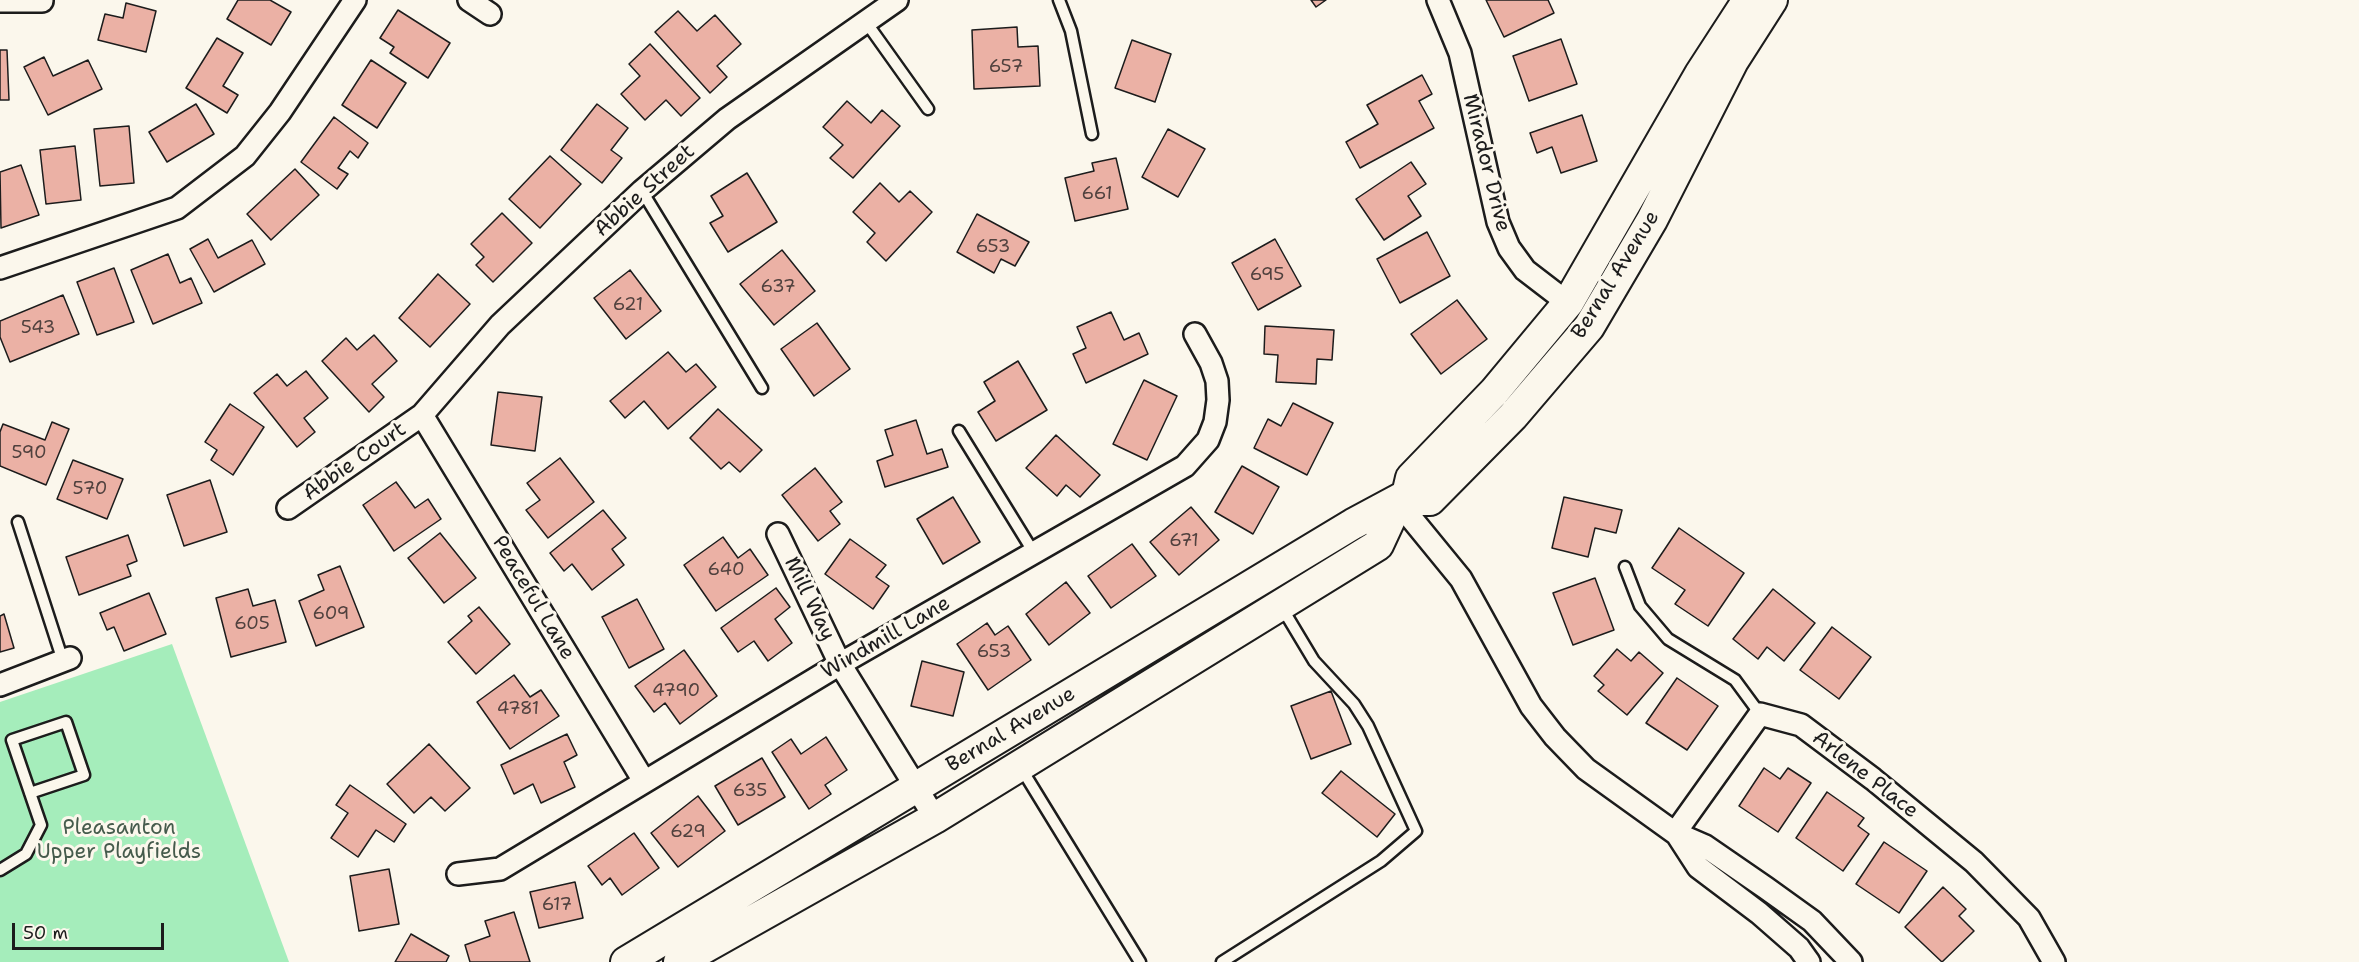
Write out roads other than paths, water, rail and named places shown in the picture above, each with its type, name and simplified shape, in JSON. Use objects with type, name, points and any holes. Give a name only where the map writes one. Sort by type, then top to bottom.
[{"type":"main road","name":"Bernal Avenue","points":[[679,962],[935,818],[1378,545],[1412,478],[1494,392],[1568,303],[1700,74],[1748,0]]},
{"type":"main road","name":"Bernal Avenue","points":[[626,962],[1353,524],[1402,498],[1430,500],[1513,416],[1589,327],[1652,220],[1733,61],[1772,0]]},
{"type":"street","points":[[0,268],[177,208],[245,156],[280,112],[355,0]]},
{"type":"street","points":[[469,0],[490,14]]},
{"type":"street","name":"Abbie Street","points":[[422,415],[500,325],[642,190],[727,118],[897,0]]},
{"type":"street","name":"Mirador Drive","points":[[1438,0],[1460,53],[1498,222],[1509,248],[1525,270],[1568,303]]},
{"type":"street","points":[[0,1],[42,1]]},
{"type":"street","name":"Windmill Lane","points":[[458,874],[500,869],[840,664],[1185,466],[1202,447],[1215,422],[1217,381],[1211,363],[1195,334]]},
{"type":"street","name":"Abbie Court","points":[[288,508],[422,415]]},
{"type":"street","name":"Peaceful Lane","points":[[422,415],[644,781]]},
{"type":"street","points":[[1402,498],[1461,579],[1531,706],[1586,769],[1676,833],[1705,846],[1812,921],[1851,962]]},
{"type":"street","name":"Mill Way","points":[[778,534],[840,664],[918,787],[935,818]]},
{"type":"street","points":[[0,685],[67,659]]},
{"type":"street","points":[[1676,833],[1760,714]]},
{"type":"street","name":"Arlene Place","points":[[1760,714],[1801,725],[1873,779],[1974,862],[2029,918],[2054,962]]},
{"type":"street","points":[[1676,833],[1698,867],[1759,913],[1799,948],[1809,962]]},
{"type":"lane","points":[[1059,0],[1071,31],[1092,134]]},
{"type":"lane","points":[[866,22],[928,109]]},
{"type":"lane","points":[[642,190],[762,388]]},
{"type":"lane","points":[[959,431],[1034,553]]},
{"type":"lane","points":[[18,522],[67,659]]},
{"type":"lane","points":[[1625,567],[1640,606],[1668,639],[1735,680],[1760,714]]},
{"type":"lane","points":[[1221,962],[1381,861],[1416,831],[1368,726],[1354,704],[1314,661],[1281,605]]},
{"type":"lane","points":[[0,870],[26,854],[41,825],[30,794],[12,740],[66,722],[84,775],[30,794]]},
{"type":"lane","points":[[1020,766],[1140,962]]},
{"type":"park label","name":"Pleasanton Upper Playfields","points":[[119,841]]}]
